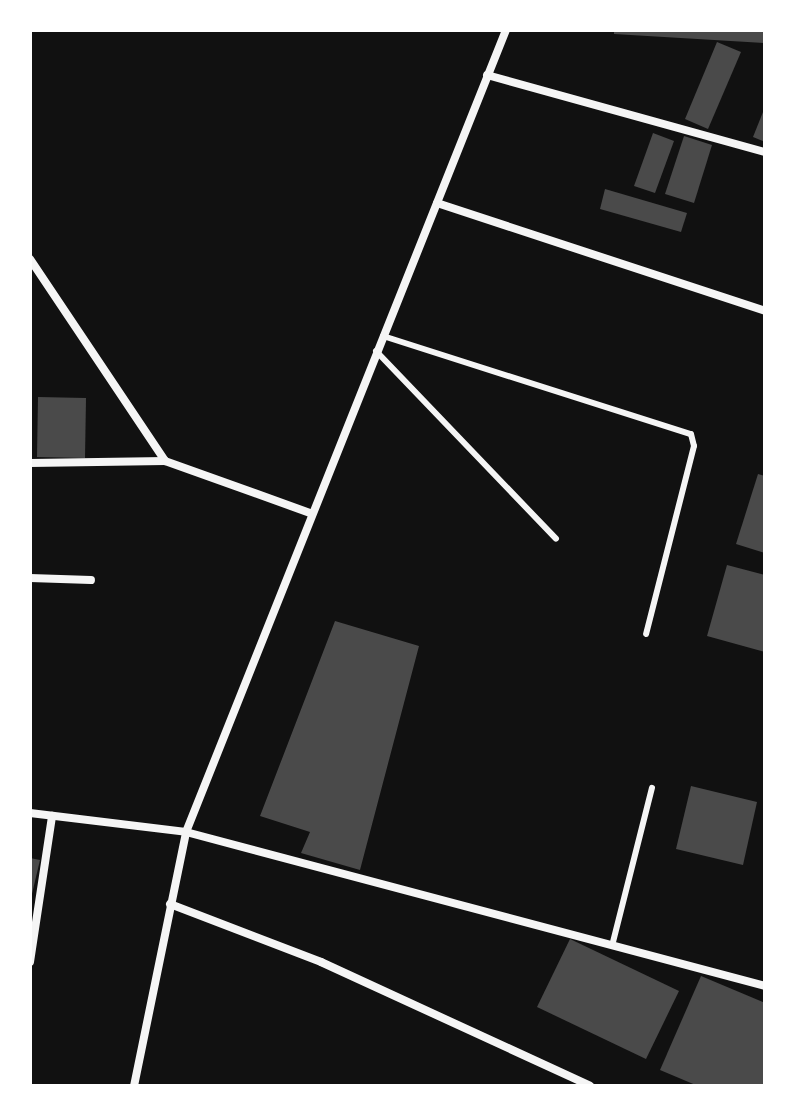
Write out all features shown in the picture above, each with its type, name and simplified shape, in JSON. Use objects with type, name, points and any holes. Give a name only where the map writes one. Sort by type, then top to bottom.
[{"type":"street","points":[[134,1086],[186,832],[310,513],[506,30]]},
{"type":"street","points":[[487,75],[765,152]]},
{"type":"street","points":[[437,203],[765,311]]},
{"type":"street","points":[[30,259],[165,461]]},
{"type":"street","points":[[30,463],[165,461],[310,513]]},
{"type":"street","points":[[30,578],[91,580]]},
{"type":"street","points":[[30,813],[186,832],[510,920],[613,942],[765,986]]},
{"type":"street","points":[[30,962],[52,816]]},
{"type":"street","points":[[170,904],[321,962],[590,1086]]},
{"type":"lane","points":[[383,336],[691,434],[694,446],[646,634]]},
{"type":"lane","points":[[376,351],[556,539]]},
{"type":"lane","points":[[613,942],[652,788]]},
{"type":"building","points":[[614,30],[765,30],[765,43],[614,34]]},
{"type":"building","points":[[717,42],[741,52],[708,129],[685,119]]},
{"type":"building","points":[[765,107],[765,142],[753,137]]},
{"type":"building","points":[[653,133],[674,141],[655,193],[634,186]]},
{"type":"building","points":[[684,136],[712,145],[694,203],[665,194]]},
{"type":"building","points":[[605,189],[687,213],[681,232],[600,209]]},
{"type":"building","points":[[38,397],[86,398],[85,458],[37,457]]},
{"type":"building","points":[[758,474],[765,476],[765,553],[736,544]]},
{"type":"building","points":[[727,565],[765,575],[765,652],[707,636]]},
{"type":"building","points":[[335,621],[419,646],[360,870],[301,853],[310,832],[260,816]]},
{"type":"building","points":[[691,786],[757,802],[743,865],[676,849]]},
{"type":"building","points":[[30,858],[40,860],[31,898],[30,898]]},
{"type":"building","points":[[570,939],[679,991],[646,1059],[537,1007]]},
{"type":"building","points":[[701,976],[765,1003],[765,1086],[698,1086],[660,1070]]}]
